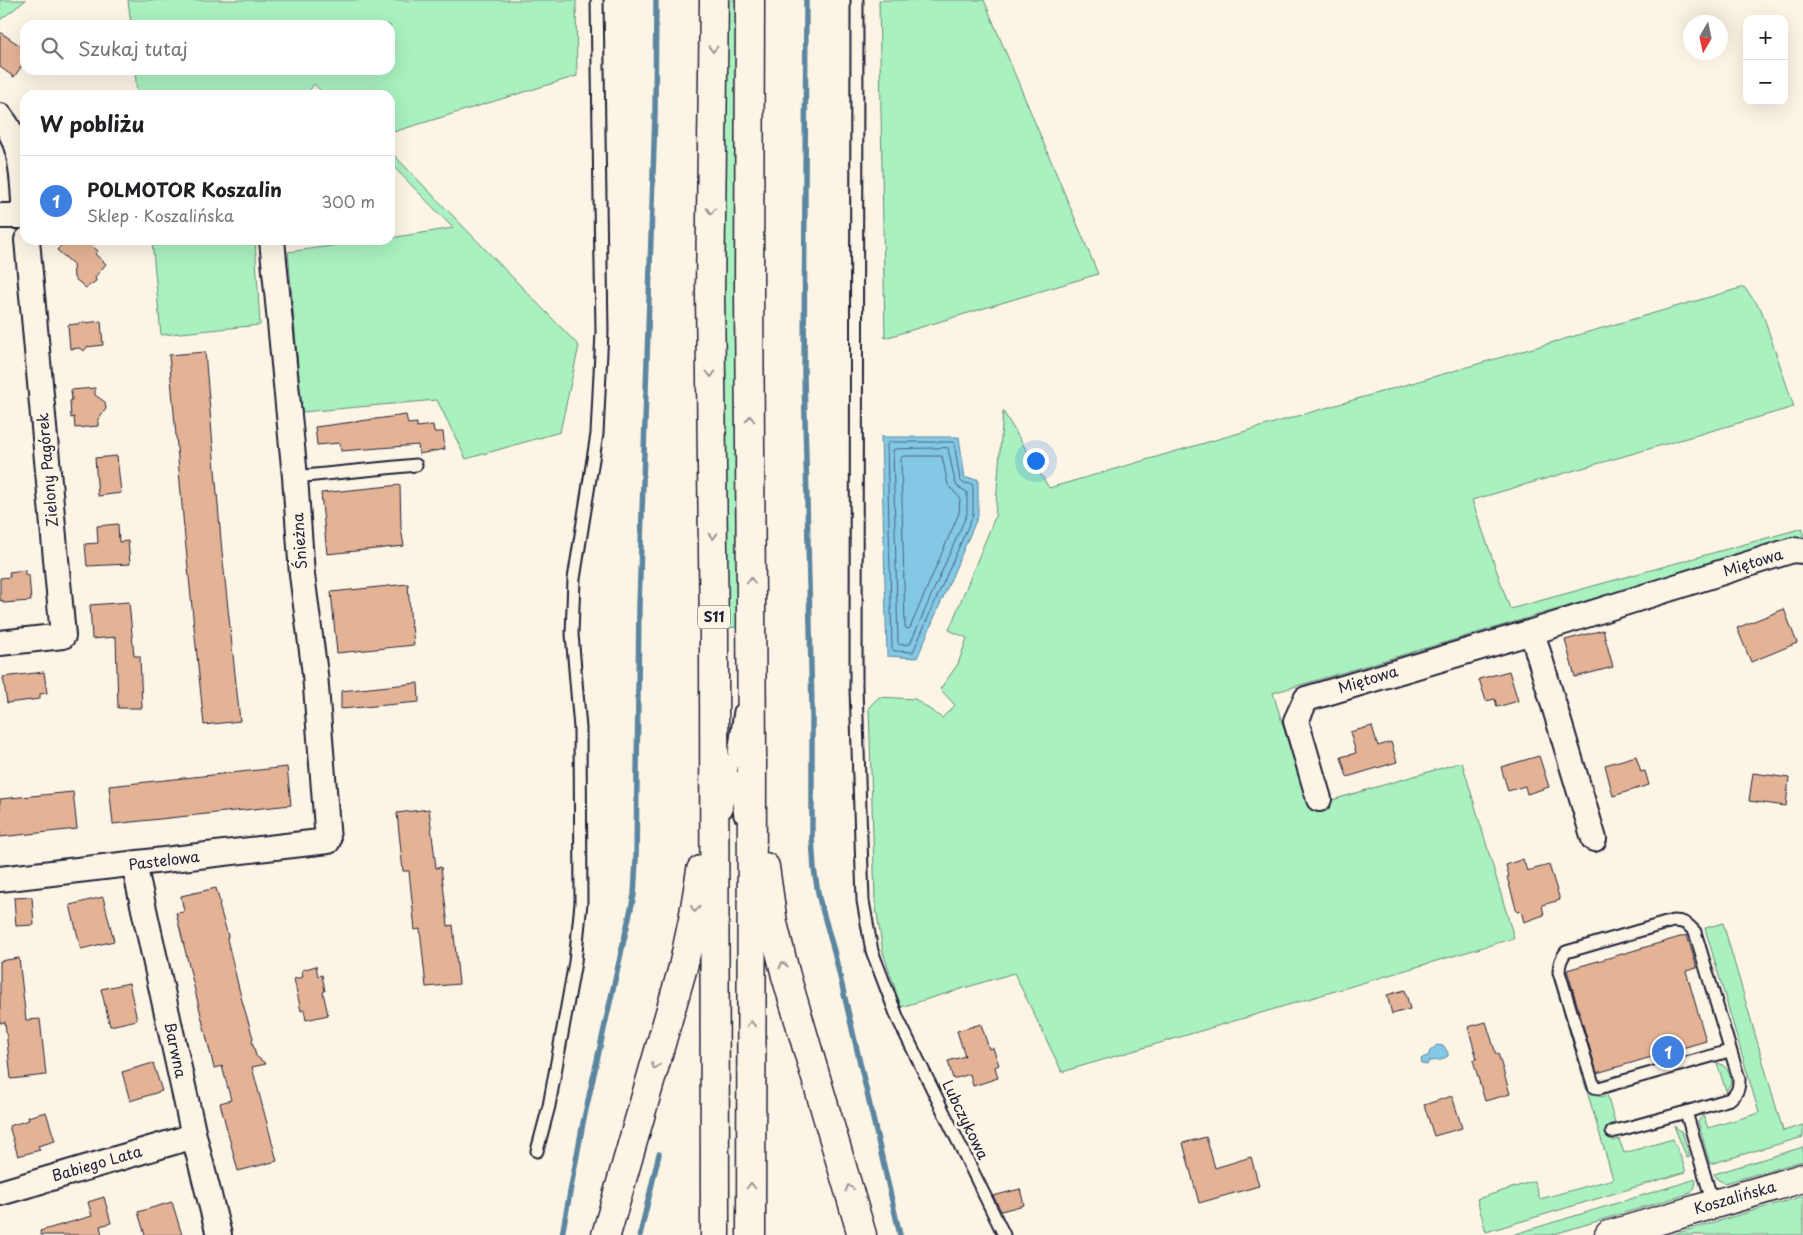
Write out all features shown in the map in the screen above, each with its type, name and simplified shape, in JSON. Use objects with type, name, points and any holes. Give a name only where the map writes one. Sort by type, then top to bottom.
[{"type":"main road","name":"S11","points":[[714,0],[710,292],[714,637],[751,889],[750,1235]]},
{"type":"main road","name":"S11","points":[[715,1235],[715,888],[751,622],[750,0]]},
{"type":"main road","points":[[606,1235],[685,957],[733,759]]},
{"type":"main road","points":[[733,759],[786,976],[862,1235]]},
{"type":"main road","name":"Koszalińska","points":[[1608,1235],[1803,1178]]},
{"type":"street","points":[[0,116],[8,126],[20,156]]},
{"type":"street","points":[[0,216],[20,215]]},
{"type":"street","name":"Zielony Pagórek","points":[[0,643],[63,636],[27,245]]},
{"type":"street","name":"Śnieżna","points":[[272,245],[295,477],[302,575],[315,674],[328,841]]},
{"type":"street","name":"Miętowa","points":[[1319,799],[1296,721],[1306,698],[1532,632],[1793,550],[1803,551]]},
{"type":"street","points":[[1532,632],[1594,839]]},
{"type":"street","name":"Pastelowa","points":[[0,879],[328,841]]},
{"type":"street","name":"Barwna","points":[[134,864],[194,1136],[219,1235]]},
{"type":"street","name":"Babiego Lata","points":[[0,1193],[194,1136]]},
{"type":"lane","points":[[537,1151],[549,1106],[575,962],[581,904],[580,728],[572,634],[574,579],[597,434],[602,332],[597,0]]},
{"type":"lane","name":"Lubczykowa","points":[[857,0],[856,688],[863,900],[872,951],[898,1019],[1004,1235]]},
{"type":"lane","points":[[295,477],[416,465]]},
{"type":"lane","points":[[714,637],[733,759]]},
{"type":"lane","points":[[1612,1132],[1730,1099],[1736,1094],[1739,1079],[1729,1051],[1695,932],[1689,925],[1682,921],[1673,921],[1566,952],[1559,964],[1559,972],[1594,1087],[1599,1088],[1729,1051]]},
{"type":"lane","points":[[1686,1112],[1713,1204]]},
{"type":"green space","points":[[0,0],[26,0],[0,20]]},
{"type":"green space","points":[[128,0],[576,0],[577,76],[395,131],[395,90],[320,90],[314,84],[310,90],[137,90],[135,75],[395,75],[395,20],[130,20]]},
{"type":"green space","points":[[725,0],[737,0],[738,627],[726,628],[724,292]]},
{"type":"green space","points":[[879,0],[984,0],[1098,274],[885,338]]},
{"type":"green space","points":[[395,156],[579,346],[560,432],[466,459],[437,400],[302,412],[288,252],[338,245],[395,245],[395,237],[453,228],[395,168]]},
{"type":"green space","points":[[152,245],[255,245],[260,325],[161,335]]},
{"type":"green space","points":[[1744,287],[1761,309],[1794,407],[1472,500],[1510,609],[1803,528],[1803,537],[1273,693],[1308,807],[1462,762],[1514,938],[1062,1072],[1014,973],[901,1007],[883,952],[875,901],[869,707],[879,697],[915,699],[942,718],[955,705],[940,689],[958,664],[967,638],[949,630],[995,517],[1003,411],[1049,488]]},
{"type":"green space","points":[[1723,923],[1783,1131],[1803,1125],[1803,1137],[1710,1164],[1698,1122],[1703,1115],[1708,1128],[1759,1113],[1705,928]]},
{"type":"green space","points":[[1555,972],[1591,1094],[1600,1092],[1601,1097],[1607,1095],[1615,1123],[1609,1125],[1614,1141],[1619,1139],[1624,1153],[1673,1139],[1686,1172],[1486,1232],[1477,1199],[1534,1181],[1540,1199],[1613,1179],[1552,973]]},
{"type":"green space","points":[[1717,1063],[1726,1068],[1730,1076],[1731,1083],[1726,1091]]},
{"type":"green space","points":[[1674,1126],[1682,1132],[1690,1157],[1687,1158]]},
{"type":"green space","points":[[1803,1147],[1803,1161],[1725,1183],[1718,1180],[1714,1174]]},
{"type":"green space","points":[[1696,1179],[1695,1187],[1691,1193],[1551,1235],[1512,1235]]},
{"type":"green space","points":[[1803,1196],[1803,1235],[1671,1235]]},
{"type":"water","points":[[881,437],[959,437],[965,478],[978,479],[978,516],[917,658],[887,656]]},
{"type":"water","points":[[1437,1045],[1444,1046],[1448,1056],[1441,1060],[1429,1061],[1427,1065],[1422,1064],[1421,1059],[1428,1056],[1430,1051]]},
{"type":"building","points":[[0,32],[20,46],[20,68],[14,77],[0,67]]},
{"type":"building","points":[[62,245],[91,245],[98,251],[95,254],[106,264],[95,277],[96,281],[86,288],[74,278],[73,264],[57,250]]},
{"type":"building","points":[[101,321],[103,345],[87,347],[84,351],[79,348],[70,349],[68,325]]},
{"type":"building","points":[[205,352],[222,552],[240,721],[204,725],[169,355]]},
{"type":"building","points":[[95,388],[95,395],[105,402],[106,409],[98,419],[98,426],[75,428],[74,417],[71,418],[71,390]]},
{"type":"building","points":[[406,415],[408,424],[417,423],[417,427],[433,425],[434,432],[443,432],[445,449],[419,454],[418,445],[341,451],[340,443],[317,445],[315,427]]},
{"type":"building","points":[[117,456],[121,493],[98,496],[95,458]]},
{"type":"building","points":[[400,485],[401,528],[404,546],[327,554],[321,493]]},
{"type":"building","points":[[118,524],[119,542],[128,541],[130,564],[87,566],[85,544],[98,543],[97,526]]},
{"type":"building","points":[[25,570],[25,575],[29,575],[31,601],[3,603],[3,600],[0,601],[0,578],[10,577],[9,572]]},
{"type":"building","points":[[408,584],[414,645],[337,653],[331,592]]},
{"type":"building","points":[[129,602],[134,656],[140,656],[142,708],[118,708],[116,637],[92,639],[90,605]]},
{"type":"building","points":[[1784,609],[1797,643],[1751,662],[1737,628]]},
{"type":"building","points":[[1603,630],[1613,667],[1575,677],[1565,640]]},
{"type":"building","points":[[1509,671],[1518,701],[1497,707],[1495,699],[1486,701],[1479,679]]},
{"type":"building","points":[[44,672],[47,693],[40,694],[40,699],[7,703],[3,677]]},
{"type":"building","points":[[418,683],[419,702],[341,709],[341,691]]},
{"type":"building","points":[[1372,726],[1378,746],[1391,742],[1397,762],[1347,777],[1341,757],[1356,753],[1350,732]]},
{"type":"building","points":[[1539,756],[1549,787],[1527,794],[1525,786],[1508,791],[1501,767]]},
{"type":"building","points":[[1636,756],[1641,772],[1645,771],[1649,785],[1613,796],[1605,765]]},
{"type":"building","points":[[287,767],[291,805],[113,824],[109,786]]},
{"type":"building","points":[[1753,773],[1789,778],[1786,806],[1749,801]]},
{"type":"building","points":[[73,792],[77,829],[0,837],[0,799]]},
{"type":"building","points":[[429,809],[436,868],[441,867],[448,926],[453,925],[459,984],[426,987],[420,929],[415,930],[409,871],[403,871],[397,813]]},
{"type":"building","points":[[1523,859],[1527,871],[1549,865],[1560,900],[1542,905],[1544,915],[1524,922],[1521,911],[1517,912],[1507,877],[1509,876],[1506,865]]},
{"type":"building","points":[[216,888],[256,1056],[266,1064],[252,1067],[277,1161],[238,1171],[220,1103],[231,1100],[222,1066],[214,1068],[176,913],[184,912],[181,896]]},
{"type":"building","points":[[32,897],[34,925],[16,926],[14,898]]},
{"type":"building","points":[[103,897],[114,941],[81,949],[70,905]]},
{"type":"building","points":[[1687,935],[1697,968],[1686,971],[1706,1041],[1597,1073],[1567,970]]},
{"type":"building","points":[[19,958],[26,1020],[40,1019],[46,1075],[11,1079],[5,1022],[0,1023],[0,961]]},
{"type":"building","points":[[316,966],[318,976],[322,975],[325,991],[323,992],[328,1015],[306,1020],[304,1010],[301,1011],[294,979],[303,977],[302,970]]},
{"type":"building","points":[[129,983],[137,1020],[110,1026],[101,989]]},
{"type":"building","points":[[1405,990],[1410,1009],[1392,1014],[1387,995]]},
{"type":"building","points":[[1486,1022],[1496,1054],[1498,1053],[1510,1094],[1485,1101],[1473,1060],[1477,1059],[1468,1027]]},
{"type":"building","points":[[981,1024],[989,1049],[993,1048],[999,1065],[995,1067],[998,1078],[973,1086],[970,1074],[953,1079],[948,1061],[965,1056],[957,1031]]},
{"type":"building","points":[[153,1063],[162,1091],[130,1101],[122,1072]]},
{"type":"building","points":[[1452,1096],[1462,1128],[1434,1136],[1424,1105]]},
{"type":"building","points":[[46,1112],[55,1141],[38,1146],[40,1150],[18,1156],[9,1126],[29,1120],[28,1117]]},
{"type":"building","points":[[1206,1137],[1215,1168],[1251,1157],[1259,1186],[1199,1203],[1183,1143]]},
{"type":"building","points":[[1020,1189],[1024,1205],[1001,1211],[993,1196]]},
{"type":"building","points":[[104,1197],[111,1223],[100,1226],[102,1235],[41,1235],[40,1231],[92,1216],[88,1202]]},
{"type":"building","points":[[172,1202],[182,1235],[145,1235],[138,1212]]},
{"type":"waterway","points":[[562,1235],[583,1123],[634,895],[639,606],[655,114],[656,0]]},
{"type":"waterway","points":[[806,0],[804,376],[814,869],[819,898],[834,951],[900,1235]]},
{"type":"waterway","points":[[640,1235],[659,1154]]},
{"type":"place","name":"POLMOTOR Koszalin","points":[[1668,1052]]}]
